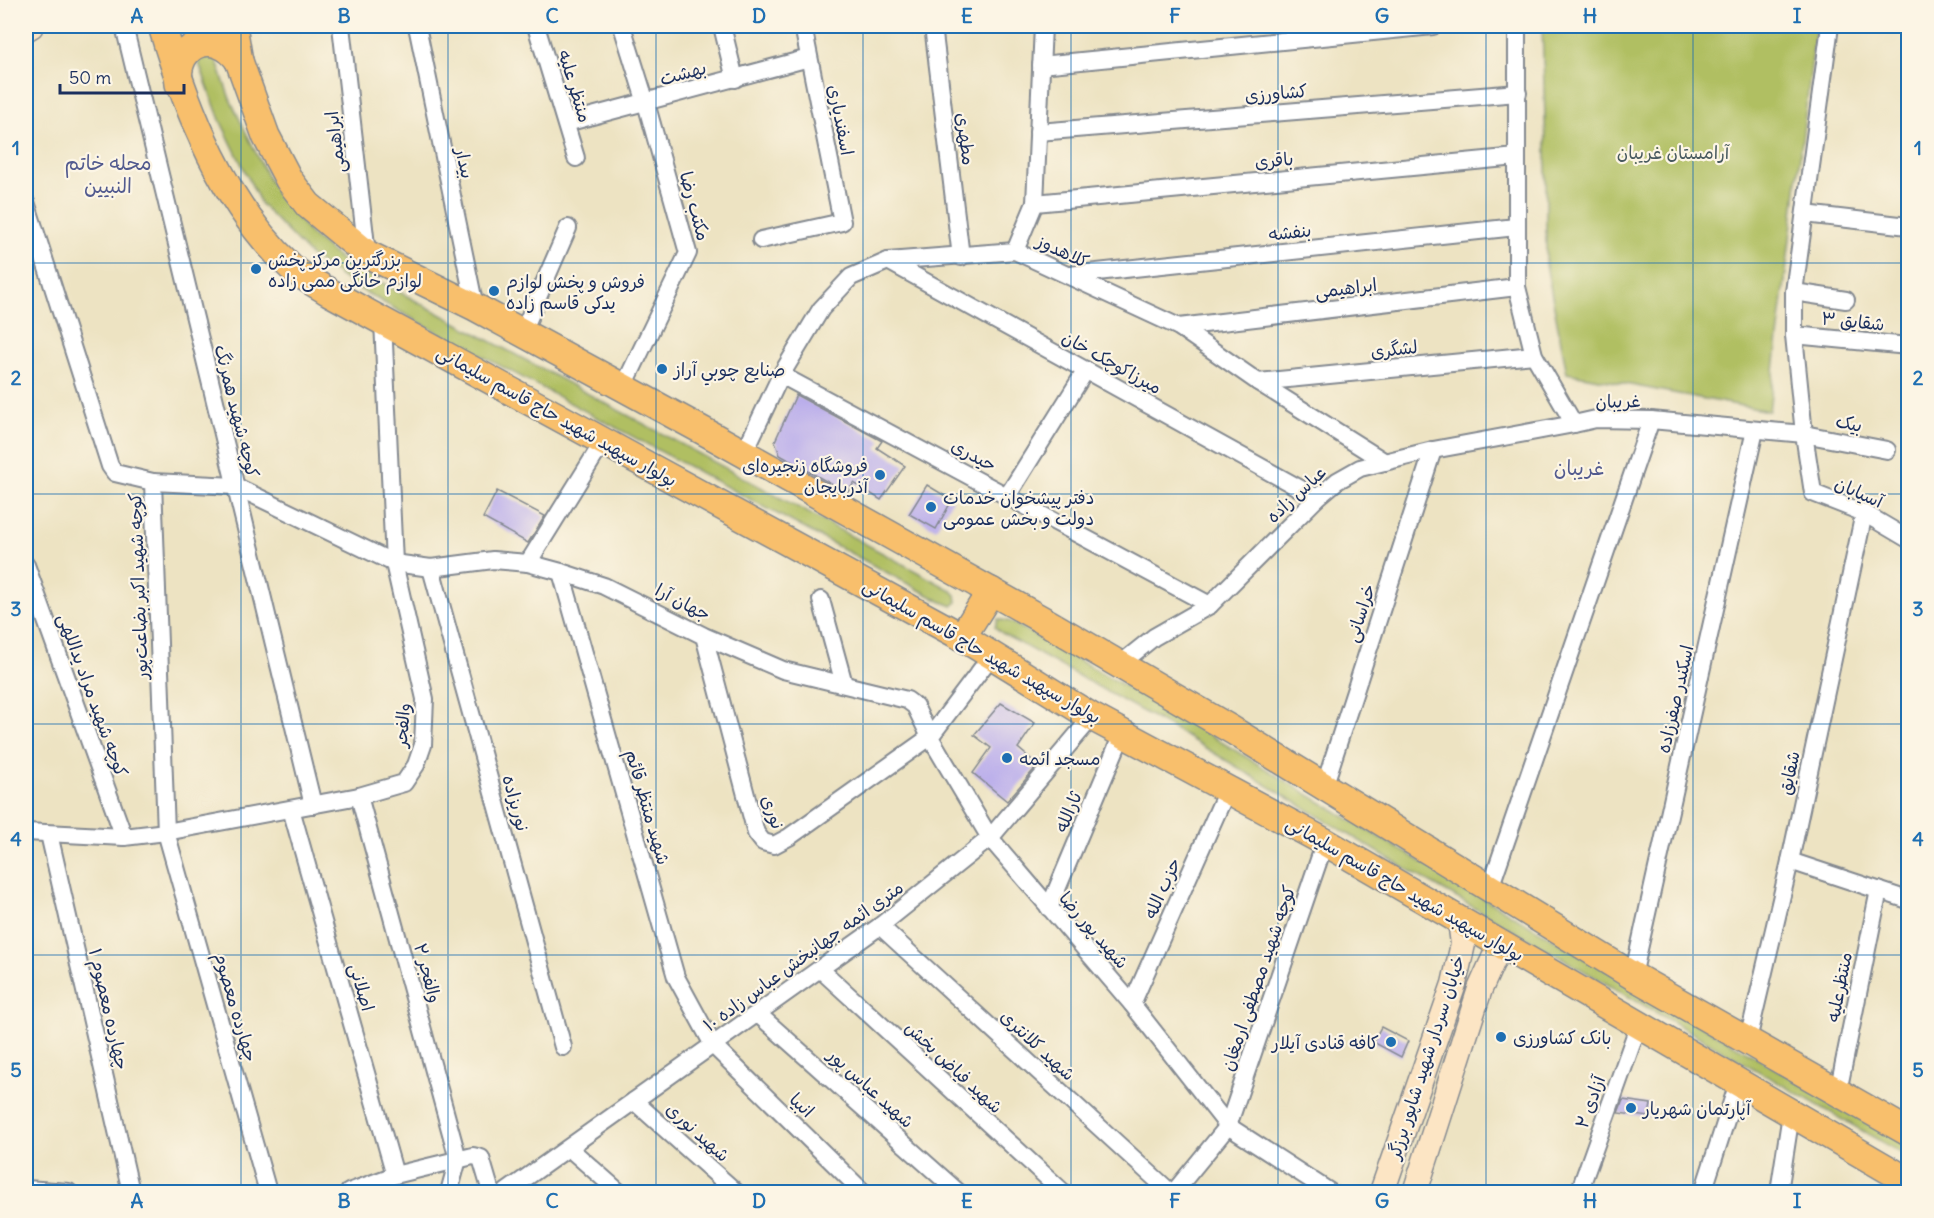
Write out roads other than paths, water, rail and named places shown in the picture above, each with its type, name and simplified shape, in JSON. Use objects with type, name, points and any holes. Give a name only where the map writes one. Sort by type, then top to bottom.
[{"type":"main road","points":[[26,29],[31,26]]},
{"type":"main road","name":"بولوار سپهبد شهید حاج قاسم سلیمانی","points":[[162,26],[179,85],[223,177],[266,242],[293,269],[329,292],[962,637],[1092,717],[1228,788],[1324,842],[1639,1024],[1906,1184]]},
{"type":"main road","points":[[233,26],[240,61],[266,136],[289,180],[308,205],[367,254],[475,308],[744,453],[991,591],[1232,730],[1633,976],[1908,1132]]},
{"type":"main road","points":[[179,85],[180,60],[198,44],[210,42],[222,44],[233,51],[240,61]]},
{"type":"main road","points":[[962,637],[991,591]]},
{"type":"main road","name":"خیابان سردار شهید شاپور برزگر","points":[[1382,1192],[1454,984],[1462,944],[1460,921]]},
{"type":"main road","name":"خیابان سردار شهید شاپور برزگر","points":[[1415,1192],[1480,989],[1494,958],[1504,945]]},
{"type":"main road","points":[[1454,984],[1467,977],[1473,978],[1480,989]]},
{"type":"street","name":"کوچه شهید همرنگ","points":[[124,26],[313,805]]},
{"type":"street","name":"ابراهیمی","points":[[341,26],[367,254]]},
{"type":"street","name":"بیدار","points":[[417,26],[475,308]]},
{"type":"street","name":"منتظر علیه","points":[[536,26],[576,158]]},
{"type":"street","name":"مکتب رضا","points":[[621,26],[646,103],[688,253],[623,388]]},
{"type":"street","points":[[722,26],[735,79]]},
{"type":"street","name":"اسفندیاری","points":[[761,240],[842,222],[803,26]]},
{"type":"street","name":"مطهری","points":[[933,26],[961,257]]},
{"type":"street","points":[[1015,251],[1035,203],[1042,26]]},
{"type":"street","points":[[1041,64],[1433,26]]},
{"type":"street","name":"غریبان","points":[[1490,888],[1651,420],[1596,419],[1574,424],[1534,355],[1517,287],[1517,26]]},
{"type":"street","points":[[1804,434],[1794,335],[1794,292],[1830,26]]},
{"type":"street","name":"بهشت","points":[[566,123],[809,58]]},
{"type":"street","name":"کشاورزی","points":[[1038,132],[1518,93]]},
{"type":"street","name":"باقری","points":[[1035,203],[1517,157]]},
{"type":"street","name":"کوچه شهید اکبر بضاعت‌پور","points":[[26,202],[110,466],[115,473],[153,482],[166,832]]},
{"type":"street","points":[[1805,214],[1908,226]]},
{"type":"street","name":"بنفشه","points":[[1068,275],[1516,227]]},
{"type":"street","points":[[522,334],[568,228]]},
{"type":"street","name":"کلاهدوز","points":[[744,453],[781,375],[821,309],[851,277],[888,261],[1015,251],[1179,327],[1258,382],[1384,462]]},
{"type":"street","name":"میرزاکوچک خان","points":[[888,261],[1317,498]]},
{"type":"street","name":"ابراهیمی","points":[[1179,327],[1517,287]]},
{"type":"street","points":[[1794,292],[1846,300]]},
{"type":"street","name":"والفجر","points":[[26,832],[124,837],[166,832],[359,796],[404,783],[416,765],[423,745],[425,699],[394,563],[383,321]]},
{"type":"street","name":"شقایق ۳","points":[[1794,335],[1908,346]]},
{"type":"street","name":"لشگری","points":[[1258,382],[1534,355]]},
{"type":"street","points":[[1008,495],[1086,370]]},
{"type":"street","name":"حیدری","points":[[781,375],[1210,605]]},
{"type":"street","name":"بیک","points":[[1651,420],[1804,434],[1887,450]]},
{"type":"street","name":"عباس زاده","points":[[1119,665],[1154,637],[1210,605],[1317,498],[1337,481],[1360,468],[1433,450],[1574,424]]},
{"type":"street","name":"اسکندر صفرزاده","points":[[1633,976],[1755,430]]},
{"type":"street","name":"آسیابان","points":[[1804,434],[1813,493],[1864,513],[1908,539]]},
{"type":"street","points":[[528,563],[603,442]]},
{"type":"street","name":"خراسانی","points":[[1324,788],[1433,450]]},
{"type":"street","points":[[153,482],[235,486]]},
{"type":"street","name":"جهان آرا","points":[[235,486],[394,563],[431,568],[493,560],[528,563],[604,586],[704,636],[783,670],[907,700],[915,706],[930,737]]},
{"type":"street","name":"شقایق","points":[[1748,1040],[1790,861],[1864,513]]},
{"type":"street","name":"کوچه شهید مراد یداللهی","points":[[26,566],[124,837]]},
{"type":"street","name":"نوریزاده","points":[[431,568],[563,1047]]},
{"type":"street","name":"شهید منتظر قائم","points":[[561,572],[676,977],[713,1045]]},
{"type":"street","points":[[821,600],[844,684]]},
{"type":"street","name":"نوری","points":[[704,636],[756,833],[763,842],[774,845],[789,837],[930,737]]},
{"type":"street","points":[[930,737],[992,655]]},
{"type":"street","name":"۱۰ متری ائمه جهانبخش عباس زاده","points":[[509,1192],[880,926],[990,838],[1092,717]]},
{"type":"street","name":"ثارالله","points":[[1050,908],[1124,732]]},
{"type":"street","name":"شهید پور رضا","points":[[930,737],[990,838],[1132,1004],[1228,1126],[1330,1192]]},
{"type":"street","name":"حزب الله","points":[[1132,1004],[1228,788]]},
{"type":"street","name":"والفجر ۲","points":[[359,796],[458,1160]]},
{"type":"street","name":"اصلانی","points":[[291,809],[395,1175]]},
{"type":"street","name":"چهارده معصوم","points":[[166,832],[268,1192]]},
{"type":"street","name":"چهارده معصوم ۱","points":[[49,834],[131,1192]]},
{"type":"street","name":"کوچه شهید مصطفی ارمغان","points":[[1228,1126],[1324,842]]},
{"type":"street","points":[[1790,861],[1908,900]]},
{"type":"street","name":"منتظرعلیه","points":[[1838,1092],[1879,890]]},
{"type":"street","name":"شهید کلانتری","points":[[880,926],[1172,1192]]},
{"type":"street","name":"شهید فیاض بخش","points":[[820,969],[1063,1192]]},
{"type":"street","name":"شهید عباس پور","points":[[758,1014],[958,1192]]},
{"type":"street","name":"آزادی ۲","points":[[1579,1192],[1639,1024]]},
{"type":"street","name":"انبیا","points":[[713,1045],[863,1192]]},
{"type":"street","points":[[1703,1192],[1738,1083]]},
{"type":"street","name":"شهید نوری","points":[[634,1101],[736,1192]]},
{"type":"street","points":[[1779,1192],[1791,1114]]},
{"type":"street","points":[[1172,1192],[1228,1126]]},
{"type":"street","points":[[569,1148],[619,1192]]},
{"type":"street","points":[[349,1192],[395,1175],[473,1156],[481,1158],[491,1192]]},
{"type":"street","points":[[449,1192],[458,1160]]},
{"type":"street","points":[[26,1189],[69,1192]]},
{"type":"place","name":"بزرگترین مرکز پخش لوازم خانگی ممی زاده","points":[[256,269]]},
{"type":"place","name":"فروش و پخش لوازم یدکی قاسم زاده","points":[[494,291]]},
{"type":"place","name":"صنايع چوبي آراز","points":[[662,369]]},
{"type":"place","name":"فروشگاه زنجیره‌ای آذربایجان","points":[[880,475]]},
{"type":"place","name":"دفتر پیشخوان خدمات دولت و بخش عمومی","points":[[931,507]]},
{"type":"place","name":"مسجد ائمه","points":[[1007,758]]},
{"type":"place","name":"بانک کشاورزی","points":[[1501,1037]]},
{"type":"place","name":"کافه قنادی آیلار","points":[[1391,1042]]},
{"type":"place","name":"آپارتمان شهریار","points":[[1631,1108]]},
{"type":"district","name":"محله خاتم النبیین","points":[[108,174]]},
{"type":"district","name":"غریبان","points":[[1579,467]]},
{"type":"park label","name":"آرامستان غریبان","points":[[1673,152]]}]
